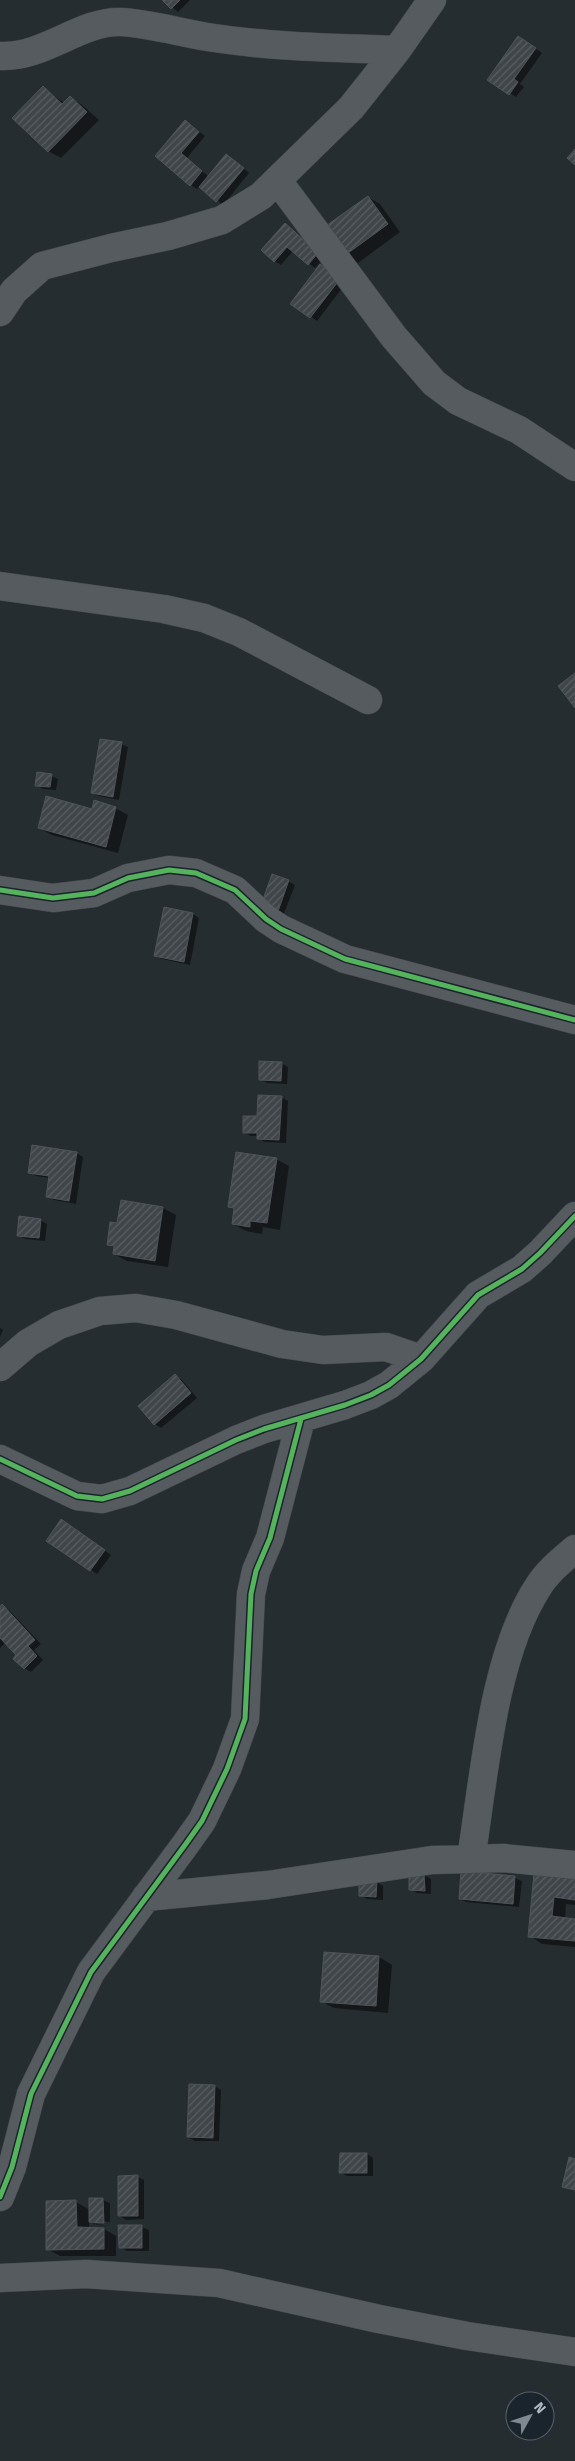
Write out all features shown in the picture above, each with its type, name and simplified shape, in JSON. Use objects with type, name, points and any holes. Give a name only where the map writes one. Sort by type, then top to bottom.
[{"type":"street","points":[[0,312],[14,291],[42,266],[111,248],[168,236],[222,220],[261,196],[351,108],[397,50],[432,0]]},
{"type":"street","points":[[0,56],[15,56],[47,46],[84,30],[119,22],[216,38],[319,47],[397,50]]},
{"type":"street","points":[[278,181],[394,337],[434,383],[458,401],[520,430],[575,467]]},
{"type":"street","points":[[0,586],[164,609],[204,618],[239,632],[368,700]]},
{"type":"street","points":[[0,890],[53,898],[94,893],[128,878],[169,870],[196,873],[235,890],[266,919],[281,928],[345,959],[575,1020]]},
{"type":"street","points":[[0,1459],[77,1496],[102,1499],[130,1491],[236,1440],[370,1395],[389,1385],[421,1359],[478,1294],[522,1269],[540,1254],[575,1216]]},
{"type":"street","points":[[0,1367],[28,1343],[58,1325],[100,1311],[136,1308],[176,1315],[282,1344],[323,1350],[386,1347],[421,1359]]},
{"type":"street","points":[[0,2197],[12,2167],[31,2094],[58,2036],[92,1972],[202,1821],[226,1769],[245,1719],[251,1594],[256,1571],[270,1538],[301,1419]]},
{"type":"street","points":[[471,1859],[493,1720],[512,1636],[538,1586],[575,1549]]},
{"type":"street","points":[[146,1897],[268,1885],[432,1860],[503,1858],[575,1865]]},
{"type":"street","points":[[0,2278],[86,2274],[219,2283],[379,2319],[467,2336],[575,2352]]},
{"type":"building","points":[[162,0],[180,0],[171,9]]},
{"type":"building","points":[[518,36],[536,48],[514,79],[518,82],[509,95],[487,80]]},
{"type":"building","points":[[43,86],[62,104],[70,96],[87,112],[48,152],[12,118]]},
{"type":"building","points":[[185,120],[199,132],[181,153],[202,171],[190,186],[155,156]]},
{"type":"building","points":[[575,149],[575,165],[567,158]]},
{"type":"building","points":[[226,154],[244,168],[216,202],[199,187]]},
{"type":"building","points":[[368,196],[388,224],[344,256],[323,228]]},
{"type":"building","points":[[285,223],[318,253],[308,265],[287,247],[274,262],[261,250]]},
{"type":"building","points":[[320,264],[340,279],[310,318],[290,304]]},
{"type":"building","points":[[575,673],[575,708],[558,686]]},
{"type":"building","points":[[100,739],[122,742],[113,797],[91,793]]},
{"type":"building","points":[[37,772],[52,774],[50,787],[35,786]]},
{"type":"building","points":[[46,796],[92,809],[94,800],[116,807],[106,847],[38,828]]},
{"type":"building","points":[[272,874],[289,880],[277,914],[260,908]]},
{"type":"building","points":[[164,907],[193,913],[184,962],[154,956]]},
{"type":"building","points":[[259,1061],[282,1062],[281,1081],[259,1080]]},
{"type":"building","points":[[258,1095],[282,1096],[279,1140],[257,1139],[257,1133],[243,1133],[243,1116],[257,1116]]},
{"type":"building","points":[[32,1145],[77,1152],[69,1201],[46,1197],[49,1176],[28,1173]]},
{"type":"building","points":[[236,1152],[277,1158],[267,1223],[250,1221],[250,1227],[232,1224],[234,1208],[228,1207]]},
{"type":"building","points":[[121,1200],[163,1207],[155,1261],[113,1254],[114,1246],[107,1245],[110,1222],[117,1223]]},
{"type":"building","points":[[19,1216],[41,1219],[39,1238],[17,1236]]},
{"type":"building","points":[[175,1374],[191,1393],[154,1425],[138,1406]]},
{"type":"building","points":[[61,1519],[105,1550],[90,1571],[46,1541]]},
{"type":"building","points":[[2,1604],[35,1640],[28,1646],[37,1656],[24,1669],[13,1659],[16,1655],[0,1638],[0,1607]]},
{"type":"building","points":[[461,1871],[515,1876],[513,1904],[459,1899]]},
{"type":"building","points":[[534,1873],[575,1878],[575,1900],[554,1897],[552,1916],[575,1919],[575,1941],[528,1937]]},
{"type":"building","points":[[409,1874],[424,1874],[425,1891],[409,1890]]},
{"type":"building","points":[[359,1881],[377,1881],[376,1897],[359,1896]]},
{"type":"building","points":[[324,1952],[379,1956],[376,2006],[320,2002]]},
{"type":"building","points":[[189,2084],[215,2085],[213,2138],[187,2137]]},
{"type":"building","points":[[340,2153],[367,2153],[367,2173],[339,2173]]},
{"type":"building","points":[[569,2157],[575,2159],[575,2190],[562,2187]]},
{"type":"building","points":[[138,2175],[138,2216],[118,2216],[118,2176]]},
{"type":"building","points":[[89,2198],[103,2198],[104,2223],[89,2222]]},
{"type":"building","points":[[76,2200],[77,2227],[104,2228],[104,2249],[46,2250],[46,2201]]},
{"type":"building","points":[[118,2225],[142,2225],[142,2248],[119,2248]]},
{"type":"cycle path","points":[[0,890],[53,898],[94,893],[128,878],[169,870],[196,873],[235,890],[266,919],[281,929],[345,959],[575,1020]]},
{"type":"cycle path","points":[[0,1459],[77,1496],[102,1499],[130,1491],[236,1440],[264,1429],[345,1405],[371,1395],[389,1385],[421,1359],[478,1295],[522,1269],[575,1216]]},
{"type":"cycle path","points":[[0,2197],[12,2167],[31,2094],[91,1972],[202,1821],[227,1769],[245,1719],[251,1594],[256,1571],[270,1538],[301,1419]]}]
